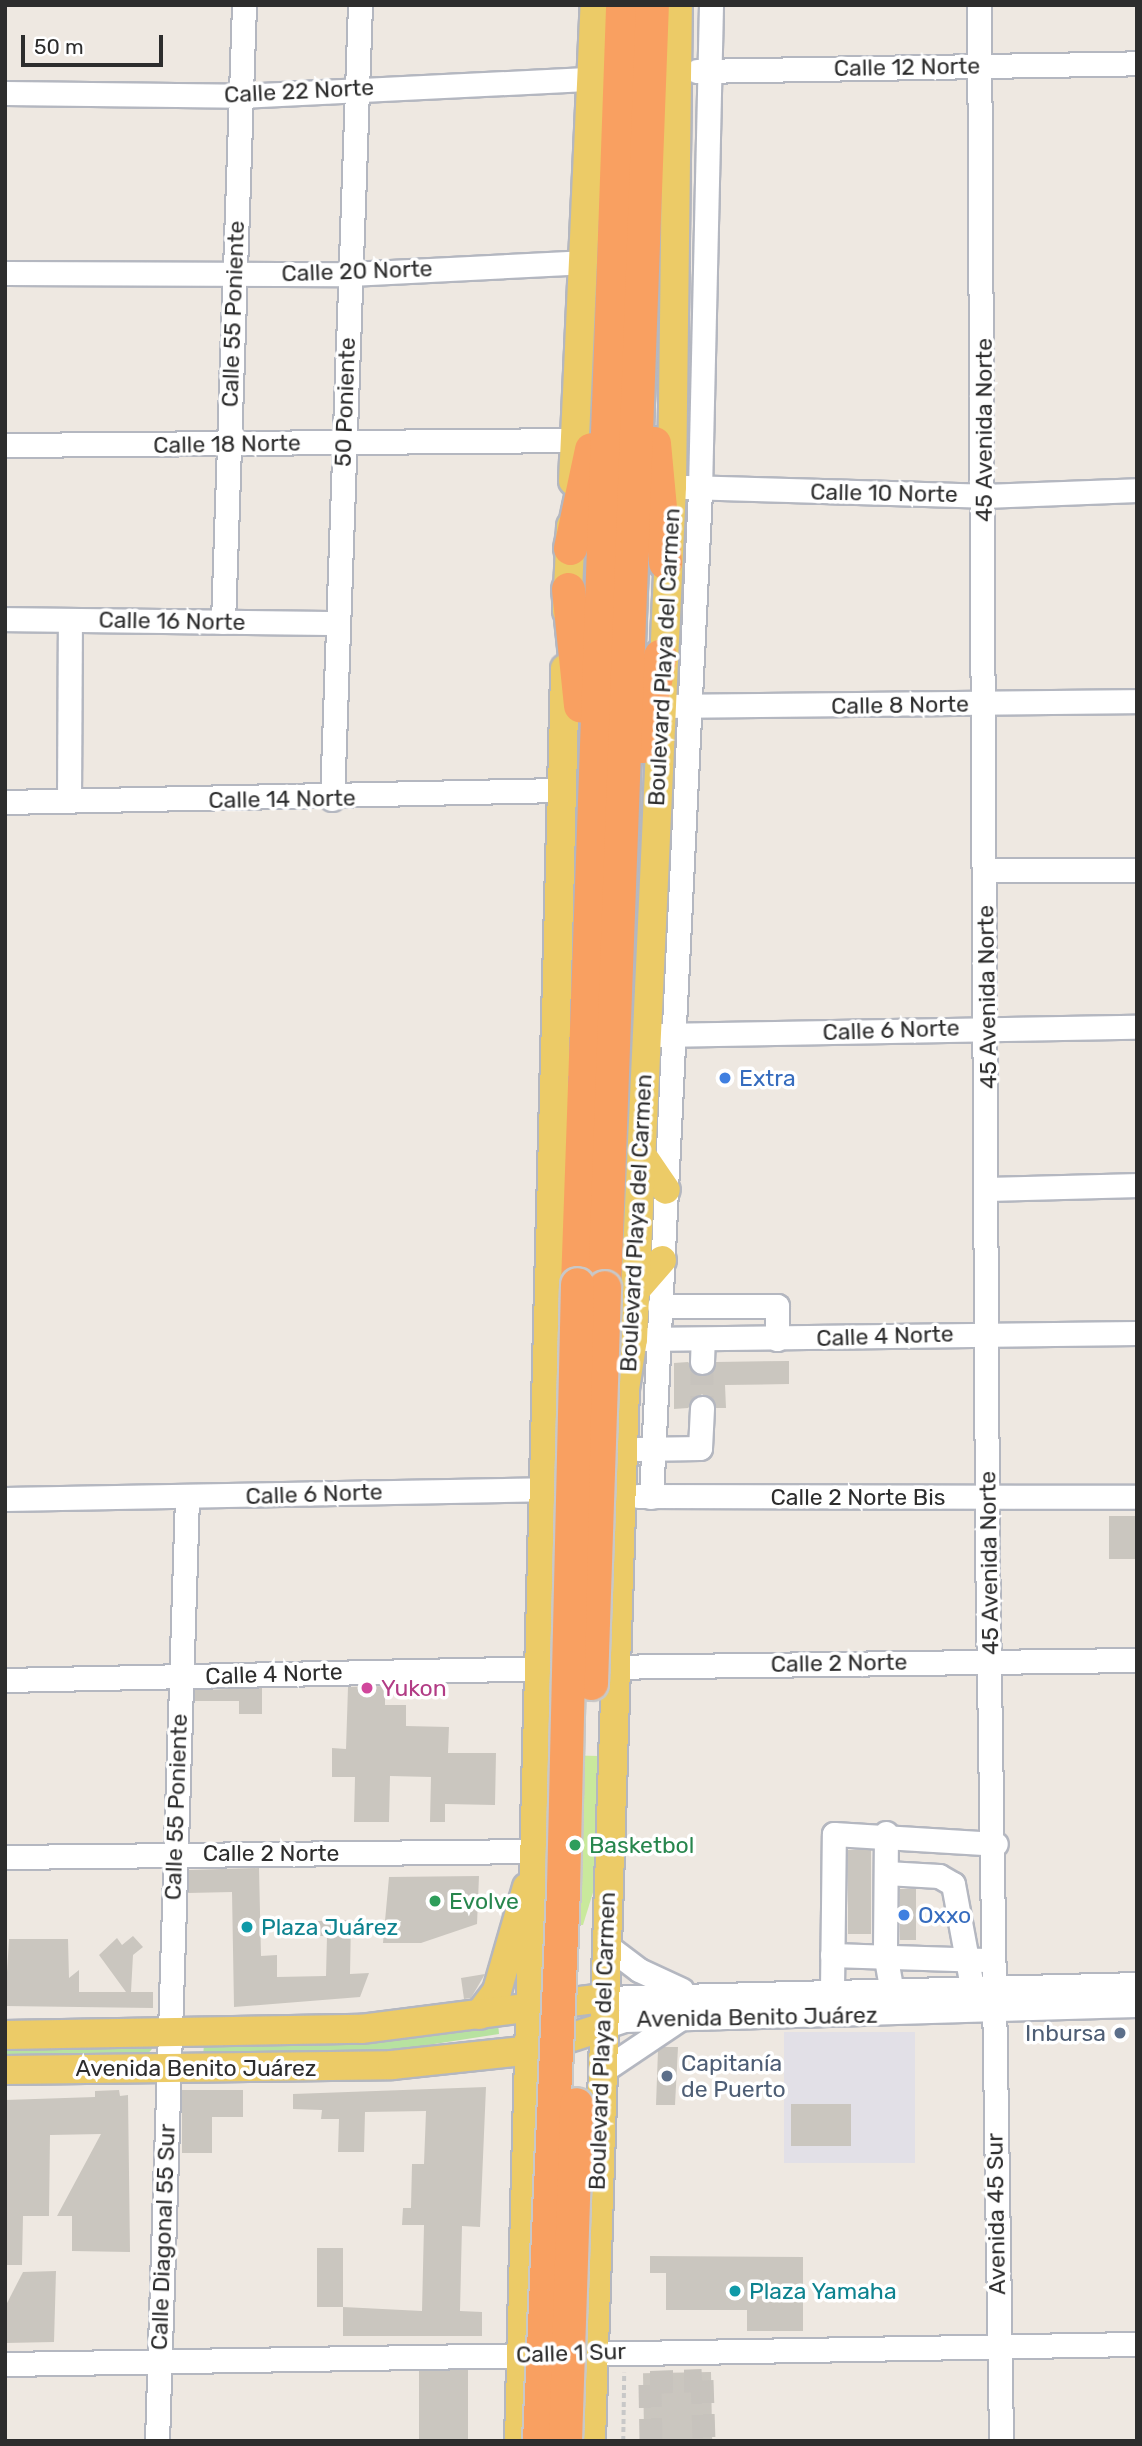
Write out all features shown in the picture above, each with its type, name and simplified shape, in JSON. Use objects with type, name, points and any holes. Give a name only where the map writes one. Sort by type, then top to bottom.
[{"type":"highway","points":[[539,2441],[563,1888],[606,1287],[593,827],[622,5]]},
{"type":"highway","points":[[565,2441],[652,5]]},
{"type":"highway","points":[[641,345],[665,562]]},
{"type":"highway","points":[[570,548],[610,364]]},
{"type":"highway","points":[[568,589],[593,827]]},
{"type":"highway","points":[[622,844],[660,656]]},
{"type":"main road","points":[[519,2441],[534,2005],[559,790],[595,5]]},
{"type":"main road","name":"Boulevard Playa del Carmen","points":[[591,2441],[591,2353],[622,1495],[638,1449],[645,1340],[606,1287],[642,1155],[659,1034],[676,706],[660,656],[665,562],[686,488],[678,5]]},
{"type":"main road","points":[[642,1155],[666,1190]]},
{"type":"main road","points":[[606,1287],[662,1260]]},
{"type":"main road","points":[[480,2015],[497,1991],[517,1910],[537,1858]]},
{"type":"main road","name":"Avenida Benito Juárez","points":[[5,2035],[361,2029],[604,1998]]},
{"type":"main road","name":"Avenida Benito Juárez","points":[[5,2070],[364,2067],[532,2050],[603,2027]]},
{"type":"street","name":"Calle 55 Poniente","points":[[223,622],[244,5]]},
{"type":"street","name":"50 Poniente","points":[[332,799],[360,5]]},
{"type":"street","points":[[676,706],[710,71],[711,5]]},
{"type":"street","name":"45 Avenida Norte","points":[[979,5],[989,1189],[987,1497],[996,1843],[981,1960],[982,1988]]},
{"type":"street","name":"Calle 12 Norte","points":[[677,69],[710,71],[1137,64]]},
{"type":"street","name":"Calle 22 Norte","points":[[5,93],[240,96],[592,79]]},
{"type":"street","name":"Calle 20 Norte","points":[[5,273],[350,274],[583,262]]},
{"type":"street","name":"Calle 18 Norte","points":[[5,445],[575,440]]},
{"type":"street","name":"Calle 10 Norte","points":[[686,488],[984,496],[1137,490]]},
{"type":"street","name":"Calle 16 Norte","points":[[5,619],[338,623]]},
{"type":"street","points":[[69,620],[69,802]]},
{"type":"street","name":"Calle 8 Norte","points":[[676,706],[1137,701]]},
{"type":"street","name":"Calle 14 Norte","points":[[5,802],[332,799],[559,790]]},
{"type":"street","points":[[985,870],[1137,870]]},
{"type":"street","name":"Calle 6 Norte","points":[[659,1034],[987,1027],[1137,1027]]},
{"type":"street","points":[[645,1340],[659,1306],[666,1190],[659,1034]]},
{"type":"street","points":[[989,1189],[1137,1185]]},
{"type":"street","points":[[659,1306],[777,1306],[778,1339]]},
{"type":"street","name":"Calle 4 Norte","points":[[645,1340],[1137,1334]]},
{"type":"street","points":[[702,1362],[703,1339]]},
{"type":"street","points":[[651,1497],[638,1449],[700,1448],[702,1408]]},
{"type":"street","name":"Calle 6 Norte","points":[[5,1499],[187,1498],[545,1488],[622,1495]]},
{"type":"street","name":"Calle 2 Norte Bis","points":[[622,1495],[1137,1497]]},
{"type":"street","name":"Calle 55 Poniente","points":[[170,2033],[173,1855],[187,1498]]},
{"type":"street","name":"Calle 2 Norte","points":[[542,1668],[1137,1660]]},
{"type":"street","name":"Calle 4 Norte","points":[[5,1680],[542,1668]]},
{"type":"street","points":[[886,1833],[885,1953],[891,1988]]},
{"type":"street","points":[[832,1989],[834,1834],[886,1833],[996,1843]]},
{"type":"street","name":"Calle 2 Norte","points":[[5,1857],[173,1855],[537,1858]]},
{"type":"street","points":[[832,1955],[885,1953],[981,1960],[953,1884],[939,1876],[886,1873]]},
{"type":"street","points":[[606,1945],[639,1970],[692,1993]]},
{"type":"street","name":"Avenida Benito Juárez","points":[[604,1998],[832,1989],[1137,1984]]},
{"type":"street","name":"Avenida 45 Sur","points":[[982,1988],[994,2012],[1001,2441]]},
{"type":"street","name":"Avenida Benito Juárez","points":[[603,2027],[683,2018],[994,2012],[1137,2006]]},
{"type":"street","points":[[601,2072],[683,2018]]},
{"type":"street","name":"Calle Diagonal 55 Sur","points":[[157,2441],[170,2033]]},
{"type":"street","name":"Calle 1 Sur","points":[[5,2364],[1137,2344]]},
{"type":"path","points":[[623,2441],[624,2367],[632,2367]]},
{"type":"shaded area","points":[[784,2032],[915,2032],[915,2163],[784,2163]]},
{"type":"green space","points":[[557,1755],[599,1756],[595,1886],[583,1925],[564,1925]]},
{"type":"green space","points":[[498,2023],[499,2034],[363,2055],[203,2057],[204,2044]]},
{"type":"green space","points":[[146,2042],[152,2049],[146,2056],[5,2059],[5,2045]]},
{"type":"building","points":[[789,1361],[789,1384],[725,1385],[726,1408],[716,1408],[702,1394],[688,1408],[674,1409],[674,1363],[688,1362],[702,1376],[716,1362]]},
{"type":"building","points":[[1109,1516],[1137,1516],[1137,1559],[1109,1559]]},
{"type":"building","points":[[385,1686],[385,1705],[406,1705],[406,1726],[449,1727],[448,1753],[496,1753],[495,1805],[445,1804],[445,1822],[430,1822],[431,1777],[390,1776],[389,1822],[354,1822],[355,1777],[332,1777],[332,1748],[346,1749],[348,1687]]},
{"type":"building","points":[[262,1688],[262,1714],[239,1714],[239,1701],[195,1701],[195,1690]]},
{"type":"building","points":[[848,1850],[871,1850],[871,1934],[848,1934]]},
{"type":"building","points":[[259,1868],[261,1956],[277,1955],[277,1977],[326,1976],[327,1936],[314,1936],[315,1921],[351,1920],[350,1974],[369,1973],[360,1997],[234,2007],[232,1892],[188,1893],[189,1870]]},
{"type":"building","points":[[479,1876],[477,1924],[421,1943],[383,1943],[389,1877]]},
{"type":"building","name":"Oxxo","points":[[900,1889],[916,1889],[916,1940],[900,1940]]},
{"type":"building","points":[[133,1936],[143,1947],[133,1955],[131,1992],[153,1992],[153,2008],[5,2006],[9,1939],[68,1939],[69,1978],[79,1970],[79,1992],[126,1992],[99,1955],[117,1938],[122,1945]]},
{"type":"building","points":[[485,1974],[471,1998],[464,1999],[461,1978]]},
{"type":"building","name":"Capitanía de Puerto","points":[[678,2047],[675,2105],[656,2105],[658,2050]]},
{"type":"building","points":[[486,2087],[480,2227],[462,2226],[460,2311],[482,2312],[482,2336],[343,2336],[343,2307],[422,2311],[424,2225],[402,2225],[403,2208],[411,2208],[412,2164],[424,2164],[426,2111],[365,2112],[364,2152],[338,2152],[339,2119],[321,2119],[322,2110],[293,2109],[293,2094]]},
{"type":"building","points":[[119,2090],[120,2096],[128,2095],[130,2252],[72,2251],[72,2216],[57,2216],[101,2134],[50,2135],[49,2216],[23,2216],[22,2265],[5,2265],[5,2100],[95,2097],[95,2091]]},
{"type":"building","points":[[182,2090],[243,2090],[243,2117],[212,2117],[212,2153],[182,2153]]},
{"type":"building","points":[[791,2104],[851,2104],[851,2146],[791,2146]]},
{"type":"building","points":[[317,2248],[343,2248],[343,2307],[317,2307]]},
{"type":"building","name":"Plaza Yamaha","points":[[650,2256],[803,2257],[803,2331],[747,2331],[747,2310],[666,2310],[666,2273],[650,2273]]},
{"type":"building","points":[[56,2271],[54,2342],[5,2343],[5,2307],[23,2272]]},
{"type":"building","points":[[419,2370],[468,2370],[468,2441],[419,2441]]},
{"type":"building","points":[[711,2372],[712,2441],[644,2441],[643,2373]]},
{"type":"tunnel","points":[[702,1362],[702,1408]]},
{"type":"tunnel","points":[[651,2441],[650,2382],[702,2380],[704,2441]]},
{"type":"place","name":"Extra","points":[[725,1078]]},
{"type":"place","name":"Yukon","points":[[367,1688]]},
{"type":"place","name":"Basketbol","points":[[575,1845]]},
{"type":"place","name":"Evolve","points":[[435,1901]]},
{"type":"place","name":"Oxxo","points":[[904,1915]]},
{"type":"place","name":"Plaza Juárez","points":[[247,1927]]},
{"type":"place","name":"Inbursa","points":[[1120,2033]]},
{"type":"place","name":"Capitanía de Puerto","points":[[667,2076]]},
{"type":"place","name":"Plaza Yamaha","points":[[735,2291]]}]
